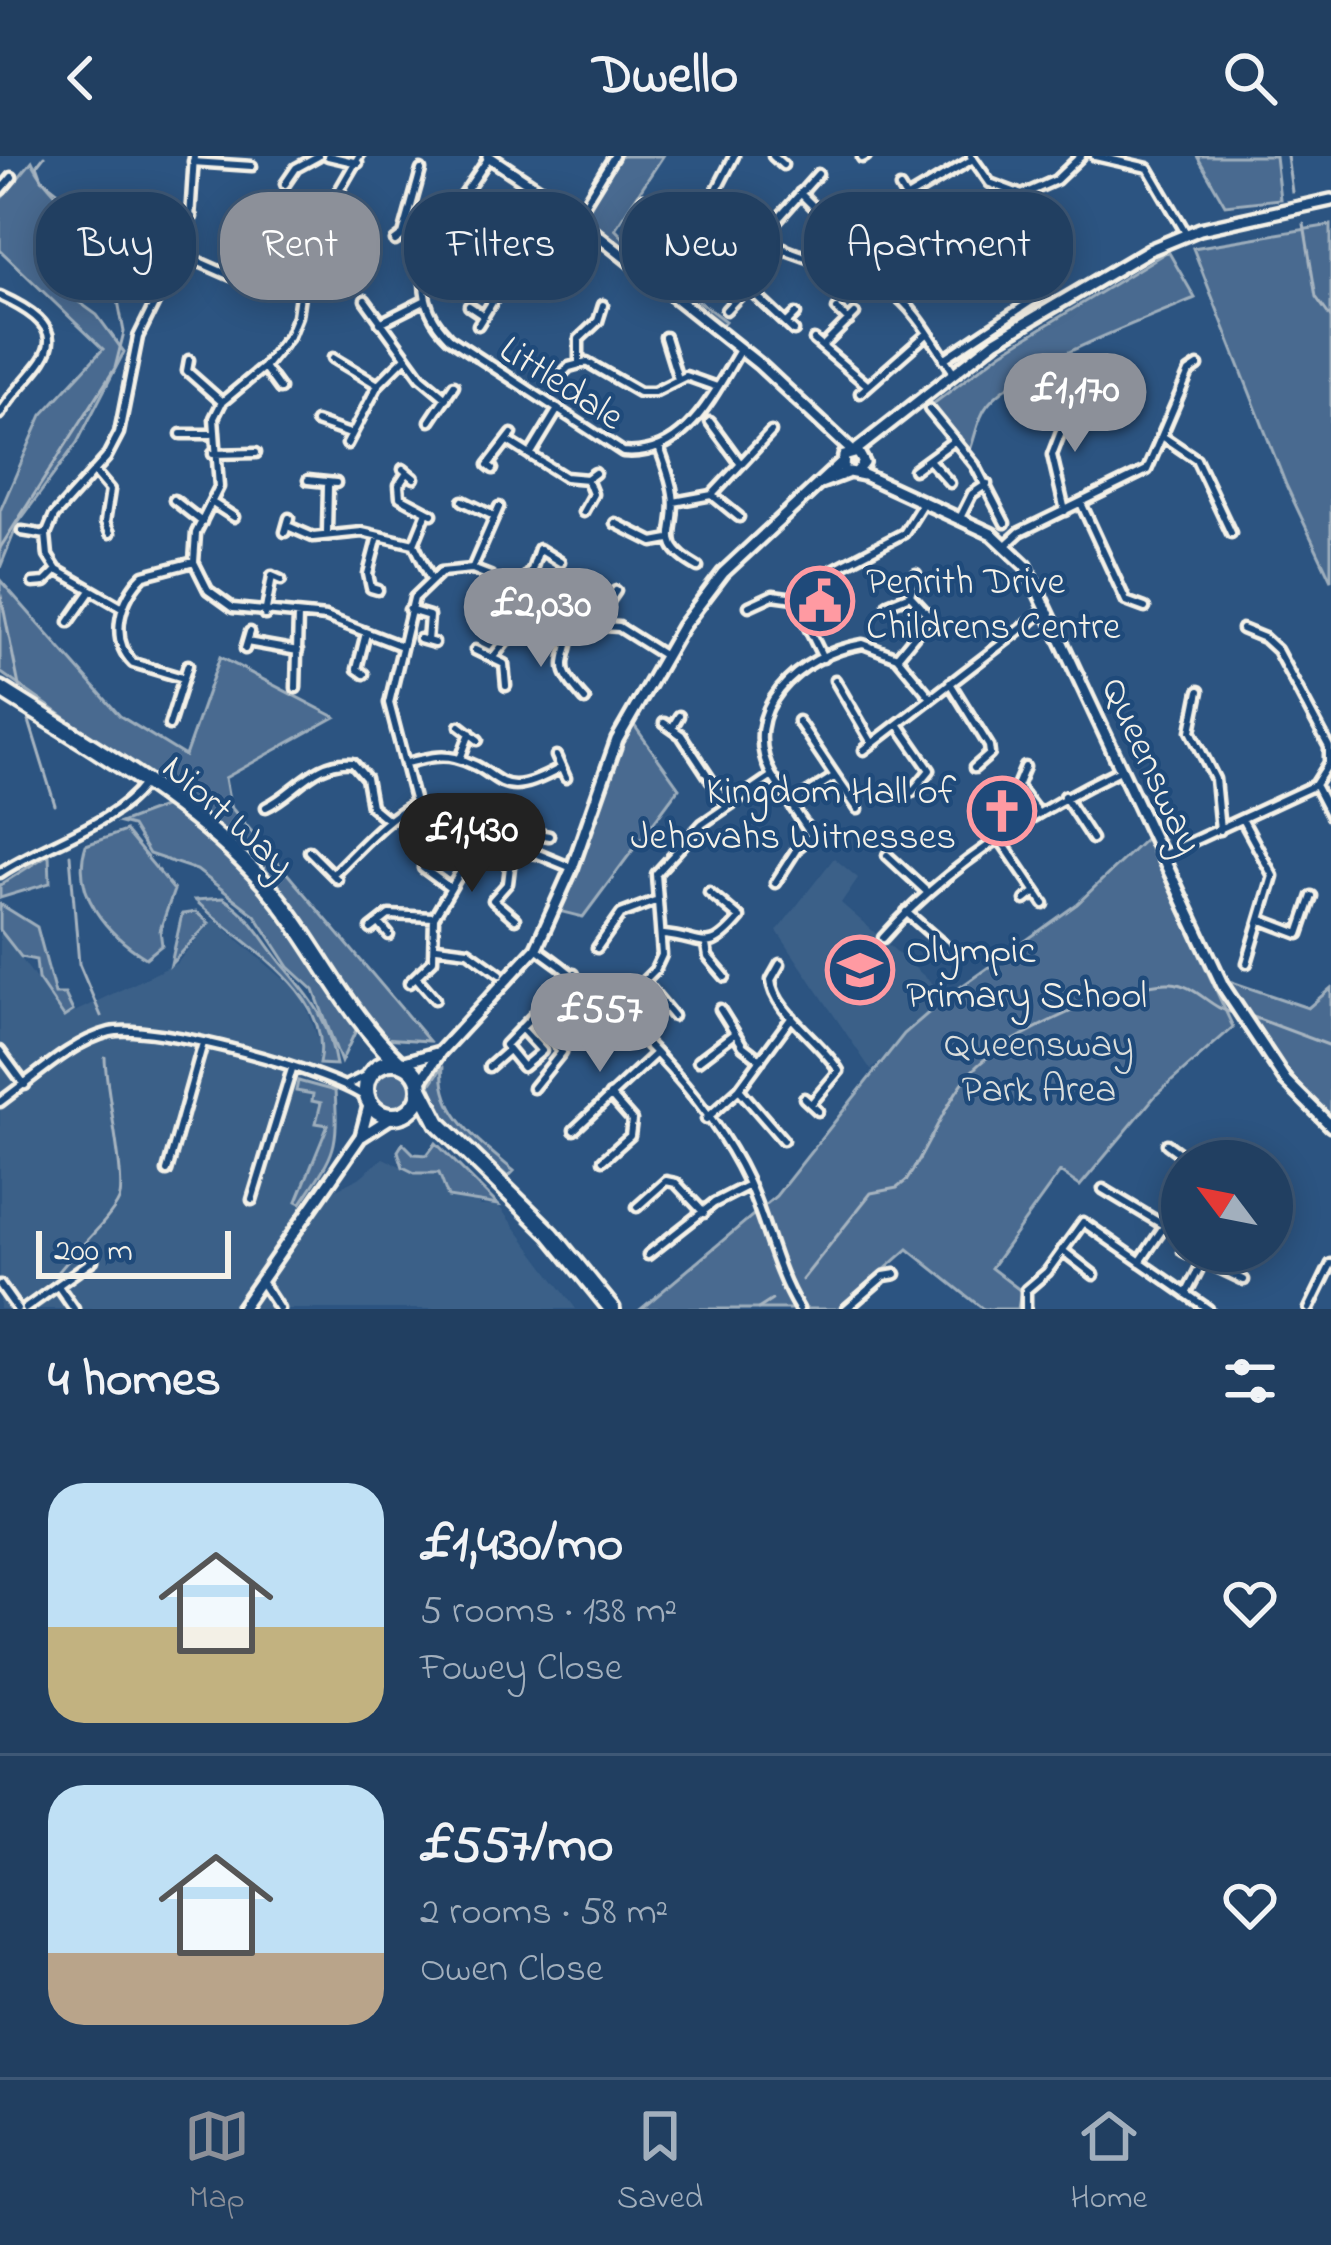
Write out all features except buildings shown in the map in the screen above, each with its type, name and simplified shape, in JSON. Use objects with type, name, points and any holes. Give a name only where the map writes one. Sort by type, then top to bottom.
[{"type":"highway","name":"Niort Way","points":[[0,689],[146,781],[230,848],[311,941],[371,1034],[400,1062]]},
{"type":"highway","points":[[371,1034],[369,1101],[438,1123]]},
{"type":"highway","points":[[371,1073],[400,1062],[420,1085],[438,1123],[551,1234],[612,1309]]},
{"type":"highway","points":[[399,1114],[420,1085]]},
{"type":"street","points":[[242,166],[243,156]]},
{"type":"street","points":[[280,173],[287,181],[318,156]]},
{"type":"street","points":[[328,156],[358,160],[338,192]]},
{"type":"street","points":[[466,192],[488,156]]},
{"type":"street","name":"Queensway","points":[[488,156],[539,192]]},
{"type":"street","points":[[592,192],[614,156]]},
{"type":"street","points":[[718,156],[726,164]]},
{"type":"street","points":[[718,192],[719,177],[734,156]]},
{"type":"street","points":[[1034,192],[1082,156]]},
{"type":"street","points":[[1096,156],[1139,159],[1186,233]]},
{"type":"street","points":[[918,192],[972,158],[990,183],[1006,192]]},
{"type":"street","points":[[192,192],[193,159],[252,166]]},
{"type":"street","points":[[415,192],[421,170]]},
{"type":"street","points":[[780,216],[818,174]]},
{"type":"street","points":[[418,182],[428,184]]},
{"type":"street","points":[[900,188],[903,192]]},
{"type":"street","points":[[800,193],[804,197]]},
{"type":"street","points":[[420,1085],[440,1052],[536,948],[572,868],[624,727],[665,656],[724,573],[820,483],[853,461],[953,371],[1036,316],[1186,233],[1331,200]]},
{"type":"street","points":[[395,241],[404,235]]},
{"type":"street","name":"Queensway","points":[[598,236],[790,391],[853,461],[878,481],[1006,544],[1026,566],[1232,1003],[1286,1081],[1331,1126]]},
{"type":"street","points":[[780,246],[890,290],[953,371]]},
{"type":"street","points":[[780,252],[784,248]]},
{"type":"street","points":[[0,298],[40,325],[48,354],[0,414]]},
{"type":"street","points":[[123,608],[57,571],[48,556],[46,535],[54,516],[94,471],[119,433],[132,355],[155,300]]},
{"type":"street","points":[[299,300],[297,316],[264,367],[223,402],[212,434],[219,487],[202,522],[194,562],[219,599],[241,611],[326,617],[399,645]]},
{"type":"street","points":[[364,300],[406,357],[446,398]]},
{"type":"street","points":[[478,325],[494,300]]},
{"type":"street","points":[[726,310],[736,300]]},
{"type":"street","points":[[761,300],[794,331]]},
{"type":"street","points":[[944,359],[1036,300]]},
{"type":"street","points":[[380,323],[424,301]]},
{"type":"street","name":"Littledale","points":[[424,301],[449,338],[623,452],[641,454],[685,433],[740,350]]},
{"type":"street","points":[[1028,304],[1036,316]]},
{"type":"street","points":[[470,306],[484,316]]},
{"type":"street","points":[[823,346],[852,318],[837,309]]},
{"type":"street","points":[[579,363],[579,339],[606,310]]},
{"type":"street","points":[[787,323],[796,314]]},
{"type":"street","points":[[860,393],[928,333]]},
{"type":"street","points":[[659,348],[667,340],[678,379]]},
{"type":"street","points":[[814,340],[866,385]]},
{"type":"street","points":[[316,422],[348,439],[378,385],[406,357]]},
{"type":"street","points":[[338,358],[378,385]]},
{"type":"street","points":[[189,360],[187,370],[223,402]]},
{"type":"street","points":[[558,378],[579,363],[597,364],[639,392],[661,390],[678,379],[695,376],[717,387]]},
{"type":"street","points":[[1006,544],[1139,476],[1165,438],[1189,373],[1198,366]]},
{"type":"street","points":[[264,367],[280,389]]},
{"type":"street","points":[[430,421],[454,385]]},
{"type":"street","points":[[1065,511],[1052,455],[1073,400]]},
{"type":"street","points":[[530,455],[558,409]]},
{"type":"street","points":[[929,410],[987,484],[1005,523]]},
{"type":"street","points":[[710,422],[740,463]]},
{"type":"street","points":[[717,434],[727,428]]},
{"type":"street","points":[[674,502],[712,495],[771,432]]},
{"type":"street","points":[[182,434],[212,434]]},
{"type":"street","points":[[493,469],[488,465],[510,438],[565,477],[591,476],[593,494],[583,512]]},
{"type":"street","points":[[1165,438],[1196,459],[1231,533]]},
{"type":"street","points":[[914,470],[956,440]]},
{"type":"street","points":[[659,447],[674,502],[669,538]]},
{"type":"street","points":[[213,454],[256,453]]},
{"type":"street","points":[[930,461],[950,483]]},
{"type":"street","points":[[94,471],[110,490],[105,528],[110,533]]},
{"type":"street","points":[[408,473],[399,485],[400,496],[430,513],[414,544]]},
{"type":"street","points":[[308,480],[332,485],[327,532]]},
{"type":"street","points":[[959,520],[972,494],[987,484]]},
{"type":"street","points":[[712,495],[739,517]]},
{"type":"street","points":[[174,500],[202,522]]},
{"type":"street","points":[[463,501],[494,516]]},
{"type":"street","points":[[1082,503],[1126,601],[1145,608]]},
{"type":"street","points":[[214,504],[234,517]]},
{"type":"street","points":[[823,658],[802,615],[802,599],[816,576],[904,533],[921,506]]},
{"type":"street","points":[[472,569],[499,507]]},
{"type":"street","points":[[626,527],[630,518]]},
{"type":"street","points":[[616,524],[653,542],[669,538]]},
{"type":"street","points":[[288,526],[313,537],[327,532],[414,544]]},
{"type":"street","points":[[22,531],[46,535]]},
{"type":"street","points":[[378,536],[368,574],[371,589],[378,590]]},
{"type":"street","points":[[669,538],[694,565],[697,553]]},
{"type":"street","points":[[414,544],[430,577]]},
{"type":"street","points":[[513,593],[532,570],[539,549],[560,562]]},
{"type":"street","points":[[183,678],[144,669],[125,655],[119,638],[123,608],[144,575],[194,562]]},
{"type":"street","points":[[572,868],[538,854],[465,845],[430,832],[414,804],[389,703],[409,610],[430,577],[452,568],[472,569],[513,593],[530,611],[573,624],[619,627],[665,656]]},
{"type":"street","points":[[33,583],[45,582],[57,571]]},
{"type":"street","points":[[910,595],[916,574]]},
{"type":"street","points":[[266,615],[272,577],[280,580]]},
{"type":"street","points":[[602,624],[601,613],[616,591]]},
{"type":"street","points":[[68,622],[90,592]]},
{"type":"street","points":[[752,592],[753,604],[773,595],[802,599]]},
{"type":"street","points":[[888,604],[910,595]]},
{"type":"street","points":[[898,657],[929,623],[928,612],[910,595]]},
{"type":"street","points":[[864,750],[1047,609]]},
{"type":"street","points":[[409,610],[429,616],[427,641]]},
{"type":"street","points":[[494,656],[530,611]]},
{"type":"street","points":[[296,688],[298,615]]},
{"type":"street","points":[[573,624],[562,670],[567,685],[585,700]]},
{"type":"street","points":[[1163,855],[1315,784],[1330,763],[1329,747],[1277,650],[1264,638],[1242,629]]},
{"type":"street","points":[[250,632],[246,645],[298,650]]},
{"type":"street","points":[[357,672],[365,633]]},
{"type":"street","points":[[775,883],[798,847],[812,836],[761,755],[760,719],[780,688],[823,658],[862,644],[898,657],[931,698]]},
{"type":"street","points":[[475,650],[494,656],[508,674],[506,686]]},
{"type":"street","points":[[169,724],[188,664]]},
{"type":"street","points":[[299,676],[310,678]]},
{"type":"street","points":[[850,679],[838,683],[872,743]]},
{"type":"street","points":[[950,683],[989,746],[977,766],[988,773]]},
{"type":"street","points":[[1199,691],[1191,731],[1215,779],[1220,830]]},
{"type":"street","points":[[159,712],[170,714]]},
{"type":"street","points":[[679,716],[668,726],[728,806]]},
{"type":"street","points":[[798,721],[858,809]]},
{"type":"street","points":[[898,724],[930,770],[912,792],[907,785]]},
{"type":"street","points":[[460,726],[478,740]]},
{"type":"street","points":[[460,759],[470,733]]},
{"type":"street","points":[[556,756],[566,778]]},
{"type":"street","points":[[407,763],[460,759],[497,784],[530,782],[561,768]]},
{"type":"street","points":[[269,794],[269,805],[300,779],[340,762],[352,763],[366,778],[371,806],[388,820]]},
{"type":"street","points":[[1025,766],[1017,786],[1037,812]]},
{"type":"street","points":[[884,938],[927,892],[1000,838],[1064,796],[1123,768]]},
{"type":"street","points":[[616,1009],[656,970],[664,935],[655,902],[656,874],[665,860],[772,776]]},
{"type":"street","points":[[791,804],[835,776]]},
{"type":"street","points":[[0,873],[51,841],[117,814],[146,781]]},
{"type":"street","points":[[1315,784],[1331,816]]},
{"type":"street","points":[[1064,796],[1092,839]]},
{"type":"street","points":[[309,851],[335,877],[388,820],[414,804]]},
{"type":"street","points":[[1242,819],[1273,876],[1247,963]]},
{"type":"street","points":[[516,830],[546,835],[538,854]]},
{"type":"street","points":[[1000,838],[1044,904]]},
{"type":"street","points":[[435,999],[413,980],[434,960],[434,917],[463,868],[465,845]]},
{"type":"street","points":[[512,850],[508,883],[493,900],[514,919]]},
{"type":"street","points":[[887,855],[927,892]]},
{"type":"street","points":[[423,868],[450,888]]},
{"type":"street","points":[[426,883],[432,874]]},
{"type":"street","points":[[664,935],[706,945],[721,941],[740,918],[710,892]]},
{"type":"street","points":[[1025,900],[1036,892]]},
{"type":"street","points":[[1262,920],[1299,934],[1312,896]]},
{"type":"street","points":[[597,948],[621,914],[655,902]]},
{"type":"street","points":[[906,912],[955,955]]},
{"type":"street","points":[[389,935],[375,926],[401,914],[434,917]]},
{"type":"street","points":[[706,945],[708,957],[725,977]]},
{"type":"street","points":[[437,947],[468,951],[500,974]]},
{"type":"street","points":[[536,948],[616,1009],[706,1119],[749,1184],[775,1260],[799,1309]]},
{"type":"street","points":[[766,964],[778,967],[772,991],[777,1005],[843,1071],[811,1104]]},
{"type":"street","points":[[486,977],[492,968]]},
{"type":"street","points":[[521,1028],[542,1051],[523,1067],[505,1045],[521,1028],[574,974]]},
{"type":"street","points":[[644,981],[673,1016]]},
{"type":"street","points":[[736,1009],[723,1013],[760,1060]]},
{"type":"street","points":[[533,1088],[562,1052],[534,1015]]},
{"type":"street","points":[[706,1119],[739,1089],[792,1017]]},
{"type":"street","points":[[0,1102],[75,1048],[112,1032],[154,1031],[347,1085],[369,1101],[361,1136],[241,1309]]},
{"type":"street","points":[[695,1045],[701,1058],[735,1033]]},
{"type":"street","points":[[167,1171],[203,1043]]},
{"type":"street","points":[[488,1067],[506,1051]]},
{"type":"street","points":[[0,1052],[25,1085]]},
{"type":"street","points":[[400,1062],[440,1052]]},
{"type":"street","points":[[574,1130],[656,1053]]},
{"type":"street","points":[[253,1200],[292,1069]]},
{"type":"street","points":[[347,1085],[371,1073]]},
{"type":"street","points":[[739,1089],[783,1141]]},
{"type":"street","points":[[603,1160],[630,1136],[632,1120],[610,1095]]},
{"type":"street","points":[[361,1136],[399,1114]]},
{"type":"street","points":[[637,1207],[666,1181],[676,1184],[704,1213]]},
{"type":"street","points":[[648,1255],[749,1184]]},
{"type":"street","points":[[1103,1189],[1161,1224]]},
{"type":"street","points":[[1026,1309],[1026,1290],[1083,1222],[1208,1309]]},
{"type":"street","points":[[1140,1262],[1161,1232]]},
{"type":"street","points":[[1061,1250],[1094,1275]]},
{"type":"street","points":[[0,1285],[21,1309],[94,1260]]},
{"type":"street","points":[[1309,1309],[1331,1264]]},
{"type":"street","points":[[1186,1294],[1197,1272]]},
{"type":"street","points":[[1227,1272],[1244,1280]]},
{"type":"street","points":[[845,1309],[884,1276],[896,1274]]},
{"type":"street","points":[[262,1283],[277,1307]]},
{"type":"street","points":[[1322,1283],[1331,1288]]},
{"type":"street","points":[[58,1286],[74,1309]]},
{"type":"street","points":[[250,1299],[277,1307]]},
{"type":"shaded area","name":"Olympic Primary School","points":[[834,858],[858,878],[841,903],[948,997],[871,1070],[777,931]]},
{"type":"shaded area","points":[[214,919],[302,995],[322,1050],[319,1064],[298,1081],[296,1090],[314,1094],[328,1125],[298,1201],[305,1204],[359,1178],[383,1158],[415,1173],[440,1173],[480,1206],[498,1205],[576,1309],[0,1309],[0,930],[64,1017],[177,963]]},
{"type":"green space","points":[[618,156],[663,156],[639,192],[622,192],[622,218],[615,229],[622,236],[622,249],[598,230],[598,192]]},
{"type":"green space","points":[[1197,156],[1275,156],[1280,199],[1225,205]]},
{"type":"green space","points":[[32,161],[54,192],[36,192],[36,285],[0,250],[0,200]]},
{"type":"green space","points":[[1331,225],[1331,580],[1286,485],[1193,248]]},
{"type":"green space","points":[[1168,251],[1195,298],[1025,375],[987,406],[970,450],[933,404],[1002,352]]},
{"type":"green space","points":[[52,300],[76,300],[97,315],[124,352],[77,443],[18,523],[0,568],[0,511],[42,415],[103,349]]},
{"type":"green space","points":[[686,300],[697,300],[725,321],[720,327]]},
{"type":"green space","points":[[0,580],[120,716],[185,756],[220,657],[335,717],[225,778],[230,806],[429,1041],[383,1038],[292,909],[182,800],[0,672]]},
{"type":"green space","points":[[634,725],[679,788],[583,917],[559,911],[622,743]]},
{"type":"green space","points":[[166,806],[246,873],[296,930],[358,1026],[341,1062],[314,990],[289,967],[255,915],[197,870],[149,854],[132,826],[120,823]]},
{"type":"green space","points":[[125,831],[174,890],[160,930],[162,945],[146,958],[106,925],[83,880],[86,845]]},
{"type":"green space","name":"Queensway Park Area","points":[[1146,838],[1233,1027],[1156,1095],[1080,1186],[1060,1172],[991,1268],[1021,1291],[1018,1309],[983,1309],[908,1249],[840,1309],[641,1309],[776,1196],[904,1034],[948,996],[1077,904]]},
{"type":"green space","points":[[49,854],[50,883],[0,898],[0,885]]},
{"type":"green space","points":[[223,898],[250,921],[312,1001],[329,1035],[336,1065],[319,1064],[320,1038],[298,991],[195,900]]},
{"type":"green space","points":[[0,904],[37,927],[55,994],[65,994],[73,1011],[64,1017],[38,979],[36,960],[21,957],[0,930]]},
{"type":"green space","points":[[196,912],[209,923],[171,964],[182,914]]},
{"type":"green space","points":[[1226,980],[1308,1008],[1331,988],[1331,1118],[1268,1052]]},
{"type":"green space","points":[[393,1066],[410,1072],[416,1089],[410,1106],[393,1112],[376,1106],[370,1089],[376,1072]]},
{"type":"green space","points":[[443,1066],[443,1083],[454,1113],[514,1171],[508,1177],[443,1119],[430,1085]]},
{"type":"green space","points":[[298,1081],[335,1091],[336,1111],[332,1151],[301,1203],[297,1201],[328,1125],[316,1123],[321,1103],[312,1101],[313,1094],[296,1091]]},
{"type":"green space","points":[[403,1143],[414,1154],[427,1155],[436,1143],[498,1205],[448,1197],[439,1173],[415,1173],[403,1167],[398,1151]]},
{"type":"waterway","points":[[0,548],[115,368],[124,332],[110,259],[80,209],[42,179],[37,165],[44,156]]},
{"type":"waterway","points":[[1287,156],[1292,192]]},
{"type":"waterway","points":[[1304,224],[1316,297],[1331,318]]},
{"type":"waterway","points":[[0,591],[21,696]]},
{"type":"waterway","points":[[26,711],[55,805]]},
{"type":"waterway","points":[[70,855],[79,964],[101,1016]]},
{"type":"waterway","points":[[802,1280],[871,1193],[897,1188],[907,1180],[963,1082],[1010,1042],[1066,1013],[1151,985],[1180,985],[1235,1013]]},
{"type":"waterway","points":[[1245,1014],[1331,1046]]},
{"type":"waterway","points":[[57,1274],[119,1200],[105,1057]]},
{"type":"waterway","points":[[758,1309],[772,1300]]},
{"type":"place","name":"Penrith Drive Childrens Centre","points":[[820,601]]},
{"type":"place","name":"Kingdom Hall of Jehovahs Witnesses","points":[[1002,811]]},
{"type":"place","name":"Olympic Primary School","points":[[860,970]]}]
